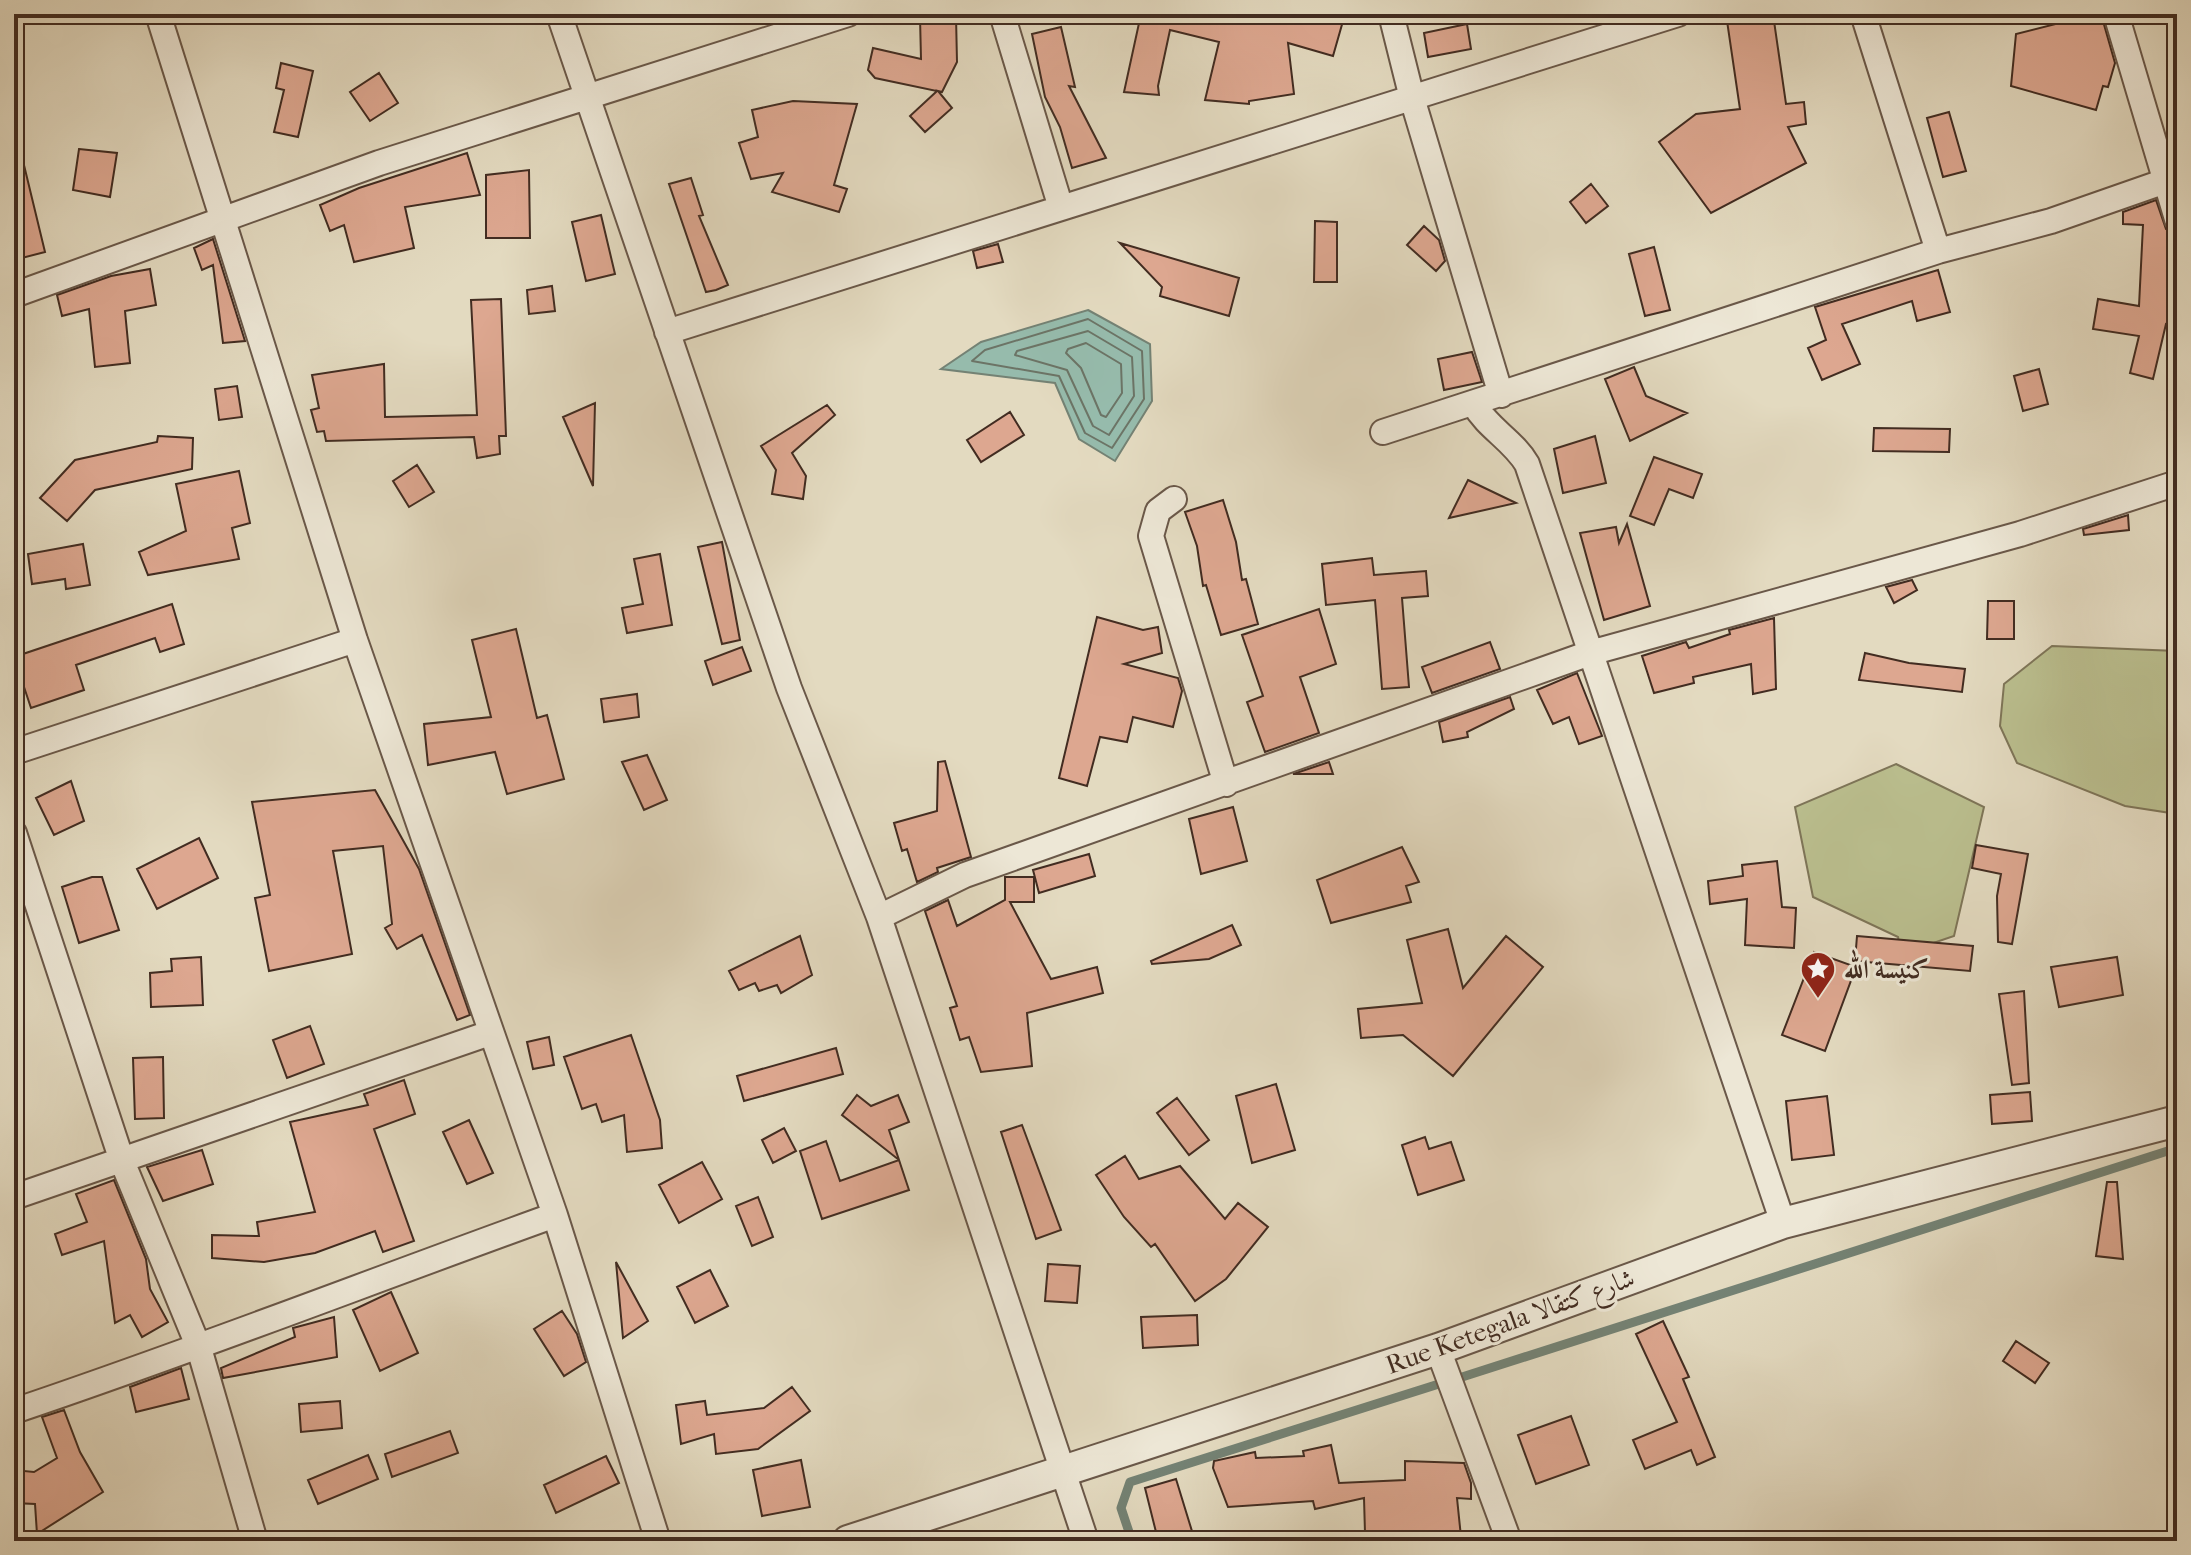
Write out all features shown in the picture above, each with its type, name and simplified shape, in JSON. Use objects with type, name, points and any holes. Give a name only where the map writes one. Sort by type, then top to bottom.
[{"type":"street","points":[[158,14],[355,640],[555,1215],[658,1541]]},
{"type":"street","points":[[559,14],[789,688],[879,917],[1086,1541]]},
{"type":"street","points":[[14,295],[379,163],[848,14]]},
{"type":"street","points":[[1002,14],[1061,208]]},
{"type":"street","points":[[1391,14],[1412,98],[1501,395]]},
{"type":"street","points":[[667,332],[1678,14]]},
{"type":"street","points":[[1863,14],[1938,251]]},
{"type":"street","points":[[2116,14],[2171,179],[2177,219]]},
{"type":"street","points":[[1383,432],[1938,251],[2051,221],[2171,179]]},
{"type":"street","points":[[1474,404],[1483,419],[1509,440],[1527,464],[1783,1223]]},
{"type":"street","points":[[879,917],[965,875],[1590,653],[2020,534],[2177,483]]},
{"type":"street","points":[[1174,499],[1153,519],[1153,544],[1226,784]]},
{"type":"street","points":[[14,752],[355,640]]},
{"type":"street","points":[[14,833],[122,1161],[199,1348],[255,1541]]},
{"type":"street","points":[[14,1197],[490,1033]]},
{"type":"street","name":"Rue Ketegala شارع كتقالا","points":[[848,1541],[1438,1349],[1783,1223],[2177,1121]]},
{"type":"street","points":[[14,1411],[199,1348],[361,1284],[555,1215]]},
{"type":"street","points":[[1438,1349],[1509,1541]]},
{"type":"shaded area","points":[[2052,646],[2177,651],[2177,814],[2125,806],[2017,763],[2000,726],[2004,684]]},
{"type":"shaded area","points":[[1896,764],[1984,807],[1954,936],[1901,954],[1898,937],[1813,897],[1795,807]]},
{"type":"water","points":[[1088,310],[1150,344],[1152,401],[1115,461],[1079,439],[1055,383],[941,369],[981,342]]},
{"type":"building","points":[[1141,14],[1345,14],[1333,56],[1288,43],[1294,94],[1249,101],[1249,104],[1205,100],[1219,42],[1170,30],[1158,86],[1159,95],[1124,92]]},
{"type":"building","points":[[1726,14],[1773,14],[1786,104],[1804,102],[1806,124],[1788,127],[1806,163],[1711,213],[1659,142],[1696,114],[1740,109]]},
{"type":"building","points":[[2101,14],[2115,63],[2108,87],[2103,86],[2096,110],[2011,86],[2016,34]]},
{"type":"building","points":[[956,16],[957,62],[942,92],[938,91],[952,108],[925,132],[910,116],[937,91],[875,78],[868,70],[873,48],[921,59],[920,17]]},
{"type":"building","points":[[1467,24],[1471,49],[1428,57],[1424,33]]},
{"type":"building","points":[[1061,27],[1075,87],[1069,86],[1106,158],[1072,168],[1060,127],[1045,97],[1032,34]]},
{"type":"building","points":[[281,63],[313,71],[298,137],[274,132],[284,90],[276,88]]},
{"type":"building","points":[[379,73],[398,103],[370,121],[350,92]]},
{"type":"building","points":[[793,101],[857,104],[834,185],[847,189],[839,212],[772,192],[783,173],[751,179],[739,143],[758,137],[752,110]]},
{"type":"building","points":[[1949,112],[1966,171],[1943,177],[1927,118]]},
{"type":"building","points":[[79,149],[117,153],[110,197],[73,190]]},
{"type":"building","points":[[467,153],[480,195],[405,207],[414,248],[354,262],[344,225],[330,231],[320,205],[359,188]]},
{"type":"building","points":[[23,161],[45,252],[14,260],[14,162]]},
{"type":"building","points":[[529,170],[530,238],[486,238],[486,175]]},
{"type":"building","points":[[691,178],[703,215],[699,216],[728,285],[706,292],[669,184]]},
{"type":"building","points":[[1591,184],[1608,206],[1586,223],[1570,202]]},
{"type":"building","points":[[2156,200],[2166,229],[2177,234],[2177,326],[2166,324],[2153,379],[2130,373],[2139,336],[2093,329],[2098,299],[2139,306],[2143,225],[2123,224],[2123,212]]},
{"type":"building","points":[[601,215],[615,274],[586,281],[572,222]]},
{"type":"building","points":[[1315,221],[1337,222],[1337,282],[1314,282]]},
{"type":"building","points":[[1424,226],[1439,240],[1445,261],[1436,271],[1407,245]]},
{"type":"building","points":[[213,239],[245,341],[223,343],[213,265],[202,270],[194,248]]},
{"type":"building","points":[[1120,243],[1239,278],[1229,316],[1160,296],[1162,287]]},
{"type":"building","points":[[998,244],[1003,262],[977,268],[973,251]]},
{"type":"building","points":[[1654,247],[1670,310],[1645,316],[1629,254]]},
{"type":"building","points":[[150,269],[156,305],[125,311],[130,363],[95,367],[89,309],[62,316],[57,295],[111,276]]},
{"type":"building","points":[[1938,270],[1950,312],[1917,321],[1912,301],[1842,324],[1860,364],[1822,380],[1808,348],[1826,340],[1815,307]]},
{"type":"building","points":[[552,286],[555,311],[529,314],[527,290]]},
{"type":"building","points":[[501,299],[506,436],[499,436],[500,454],[477,458],[474,437],[326,441],[324,431],[317,432],[311,410],[319,408],[312,375],[384,364],[385,417],[477,415],[471,300]]},
{"type":"building","points":[[1472,352],[1482,382],[1444,390],[1438,359]]},
{"type":"building","points":[[1634,367],[1646,396],[1687,413],[1630,441],[1605,379]]},
{"type":"building","points":[[2039,369],[2048,404],[2023,411],[2014,376]]},
{"type":"building","points":[[237,386],[242,417],[219,420],[215,389]]},
{"type":"building","points":[[595,403],[593,486],[563,417]]},
{"type":"building","points":[[827,405],[835,415],[792,453],[806,476],[803,499],[772,494],[776,470],[761,446]]},
{"type":"building","points":[[1010,412],[1024,435],[981,462],[967,440]]},
{"type":"building","points":[[1874,428],[1950,429],[1949,452],[1873,451]]},
{"type":"building","points":[[158,436],[193,438],[192,469],[95,490],[67,521],[40,498],[75,460],[157,442]]},
{"type":"building","points":[[1595,436],[1606,483],[1563,493],[1554,449]]},
{"type":"building","points":[[1654,457],[1702,474],[1693,498],[1669,489],[1654,525],[1630,516]]},
{"type":"building","points":[[417,465],[434,492],[409,507],[393,481]]},
{"type":"building","points":[[239,471],[250,523],[232,528],[239,559],[148,575],[139,552],[186,531],[176,484]]},
{"type":"building","points":[[1468,480],[1516,503],[1449,518]]},
{"type":"building","points":[[1223,500],[1236,542],[1242,580],[1246,579],[1258,624],[1221,635],[1206,585],[1203,586],[1197,546],[1185,512]]},
{"type":"building","points":[[2128,515],[2129,530],[2084,535],[2083,529]]},
{"type":"building","points":[[1627,524],[1650,606],[1604,620],[1580,533],[1616,527],[1619,543]]},
{"type":"building","points":[[722,542],[740,640],[722,644],[698,547]]},
{"type":"building","points":[[83,544],[90,585],[66,589],[65,579],[32,584],[28,554]]},
{"type":"building","points":[[660,554],[672,625],[627,633],[622,608],[643,604],[634,559]]},
{"type":"building","points":[[1372,558],[1374,575],[1426,571],[1428,596],[1402,598],[1409,687],[1382,689],[1375,600],[1326,605],[1322,564]]},
{"type":"building","points":[[1912,580],[1917,590],[1894,603],[1886,587]]},
{"type":"building","points":[[1988,601],[2014,601],[2014,639],[1987,639]]},
{"type":"building","points":[[172,604],[184,644],[160,652],[155,638],[76,665],[84,690],[31,708],[14,657]]},
{"type":"building","points":[[1319,609],[1336,664],[1300,677],[1319,733],[1265,752],[1247,702],[1263,696],[1242,635]]},
{"type":"building","points":[[1097,617],[1143,630],[1158,627],[1162,653],[1124,664],[1178,678],[1182,691],[1173,727],[1133,717],[1127,742],[1100,737],[1087,786],[1059,778]]},
{"type":"building","points":[[1774,618],[1776,689],[1753,694],[1751,664],[1693,677],[1694,683],[1654,693],[1642,656],[1686,642],[1689,648],[1730,634],[1729,630]]},
{"type":"building","points":[[516,629],[537,718],[547,715],[564,779],[507,794],[495,752],[428,765],[424,724],[491,717],[472,640]]},
{"type":"building","points":[[1490,642],[1500,669],[1432,693],[1422,667]]},
{"type":"building","points":[[742,647],[751,671],[713,685],[705,661]]},
{"type":"building","points":[[1865,653],[1909,663],[1965,669],[1962,692],[1859,680]]},
{"type":"building","points":[[1577,673],[1602,736],[1579,744],[1569,717],[1553,724],[1537,690]]},
{"type":"building","points":[[637,694],[639,717],[604,722],[601,699]]},
{"type":"building","points":[[1510,697],[1514,709],[1467,732],[1468,737],[1443,742],[1439,722]]},
{"type":"building","points":[[647,755],[667,800],[644,810],[622,762]]},
{"type":"building","points":[[945,761],[971,857],[937,868],[938,872],[917,882],[907,849],[902,851],[894,823],[937,811],[938,762]]},
{"type":"building","points":[[1329,762],[1333,774],[1293,774]]},
{"type":"building","points":[[71,781],[84,821],[54,835],[36,798]]},
{"type":"building","points":[[375,790],[419,869],[470,1015],[457,1020],[422,935],[397,949],[385,928],[392,924],[383,846],[333,851],[352,954],[269,971],[255,898],[270,895],[252,802]]},
{"type":"building","points":[[1233,807],[1247,861],[1201,874],[1189,819]]},
{"type":"building","points":[[199,838],[218,878],[157,909],[137,869]]},
{"type":"building","points":[[1976,845],[2028,854],[2012,944],[1998,942],[1997,896],[2001,874],[1972,868]]},
{"type":"building","points":[[1402,847],[1419,882],[1406,886],[1411,902],[1331,923],[1317,880]]},
{"type":"building","points":[[1089,854],[1095,876],[1039,893],[1033,870]]},
{"type":"building","points":[[1777,861],[1782,907],[1796,908],[1794,948],[1745,945],[1747,899],[1710,904],[1708,881],[1743,876],[1742,865]]},
{"type":"building","points":[[92,877],[102,877],[119,930],[79,943],[62,887]]},
{"type":"building","points":[[1005,877],[1034,877],[1034,902],[1010,902],[1051,979],[1097,967],[1103,993],[1027,1013],[1032,1066],[981,1072],[969,1037],[960,1040],[950,1008],[957,1006],[925,911],[948,900],[957,926],[1005,900]]},
{"type":"building","points":[[1232,925],[1241,945],[1209,959],[1152,964],[1151,961]]},
{"type":"building","points":[[1448,929],[1463,988],[1506,936],[1543,967],[1453,1076],[1403,1035],[1361,1038],[1358,1009],[1422,1003],[1407,940]]},
{"type":"building","points":[[800,936],[812,975],[781,993],[777,985],[759,991],[755,983],[739,990],[729,971]]},
{"type":"building","points":[[1857,936],[1973,946],[1970,971],[1855,961]]},
{"type":"building","points":[[1814,952],[1856,967],[1825,1051],[1782,1035]]},
{"type":"building","points":[[201,957],[203,1005],[151,1007],[150,973],[172,971],[171,959]]},
{"type":"building","points":[[2117,957],[2123,995],[2059,1007],[2051,967]]},
{"type":"building","points":[[2024,991],[2029,1083],[2012,1085],[1999,994]]},
{"type":"building","points":[[310,1026],[324,1064],[287,1078],[273,1040]]},
{"type":"building","points":[[631,1035],[660,1120],[662,1148],[627,1152],[624,1115],[602,1122],[596,1104],[582,1109],[564,1057]]},
{"type":"building","points":[[549,1037],[554,1065],[533,1069],[527,1042]]},
{"type":"building","points":[[836,1048],[843,1074],[744,1101],[737,1076]]},
{"type":"building","points":[[163,1057],[164,1118],[135,1119],[133,1058]]},
{"type":"building","points":[[404,1080],[415,1114],[374,1129],[414,1241],[383,1252],[375,1231],[315,1253],[264,1262],[212,1258],[212,1235],[259,1236],[257,1222],[315,1212],[290,1122],[368,1105],[364,1094]]},
{"type":"building","points":[[1276,1084],[1295,1150],[1252,1163],[1236,1096]]},
{"type":"building","points":[[2030,1092],[2032,1121],[1992,1124],[1990,1095]]},
{"type":"building","points":[[857,1095],[871,1106],[898,1095],[909,1122],[889,1130],[899,1160],[842,1115]]},
{"type":"building","points":[[1827,1096],[1834,1155],[1792,1160],[1786,1101]]},
{"type":"building","points":[[1177,1098],[1209,1140],[1189,1155],[1157,1113]]},
{"type":"building","points":[[469,1120],[493,1173],[467,1184],[443,1132]]},
{"type":"building","points":[[1022,1125],[1061,1230],[1036,1239],[1001,1132]]},
{"type":"building","points":[[784,1128],[796,1151],[773,1163],[762,1140]]},
{"type":"building","points":[[1425,1137],[1429,1149],[1451,1142],[1464,1180],[1418,1195],[1402,1145]]},
{"type":"building","points":[[826,1141],[840,1181],[899,1160],[909,1190],[822,1219],[800,1151]]},
{"type":"building","points":[[202,1150],[213,1184],[163,1201],[147,1167]]},
{"type":"building","points":[[1125,1156],[1139,1179],[1180,1166],[1225,1219],[1238,1203],[1268,1227],[1226,1279],[1195,1301],[1155,1244],[1151,1247],[1124,1217],[1096,1175]]},
{"type":"building","points":[[702,1162],[722,1199],[679,1223],[659,1185]]},
{"type":"building","points":[[114,1180],[146,1259],[150,1289],[168,1322],[142,1337],[130,1315],[115,1323],[104,1241],[62,1255],[55,1234],[87,1222],[76,1194]]},
{"type":"building","points":[[2107,1182],[2117,1182],[2123,1259],[2096,1256]]},
{"type":"building","points":[[758,1197],[773,1237],[752,1246],[736,1206]]},
{"type":"building","points":[[616,1262],[648,1321],[623,1338]]},
{"type":"building","points":[[1048,1264],[1080,1266],[1077,1303],[1045,1301]]},
{"type":"building","points":[[710,1270],[728,1306],[695,1323],[677,1287]]},
{"type":"building","points":[[391,1292],[418,1353],[380,1371],[353,1310]]},
{"type":"building","points":[[562,1311],[577,1334],[586,1362],[564,1376],[534,1329]]},
{"type":"building","points":[[1197,1315],[1198,1345],[1143,1348],[1141,1317]]},
{"type":"building","points":[[334,1317],[337,1357],[223,1378],[221,1368],[295,1337],[293,1328]]},
{"type":"building","points":[[1663,1321],[1689,1377],[1683,1379],[1715,1457],[1697,1465],[1691,1450],[1645,1469],[1633,1440],[1677,1422],[1636,1334]]},
{"type":"building","points":[[2016,1341],[2049,1363],[2035,1383],[2003,1361]]},
{"type":"building","points":[[181,1368],[189,1399],[136,1412],[130,1387]]},
{"type":"building","points":[[792,1387],[810,1411],[758,1449],[716,1454],[714,1434],[681,1444],[676,1405],[705,1401],[707,1415],[764,1408]]},
{"type":"building","points":[[340,1401],[342,1428],[301,1432],[299,1404]]},
{"type":"building","points":[[64,1410],[80,1452],[103,1492],[37,1534],[35,1504],[14,1503],[14,1470],[34,1472],[57,1458],[42,1417]]},
{"type":"building","points":[[1571,1416],[1589,1465],[1536,1484],[1518,1435]]},
{"type":"building","points":[[450,1431],[458,1453],[392,1477],[385,1454]]},
{"type":"building","points":[[1331,1445],[1339,1483],[1405,1480],[1405,1461],[1464,1463],[1471,1483],[1471,1499],[1457,1498],[1461,1537],[1402,1536],[1402,1532],[1365,1533],[1364,1498],[1315,1509],[1313,1501],[1228,1507],[1213,1468],[1214,1461],[1255,1452],[1256,1458],[1304,1456],[1303,1451]]},
{"type":"building","points":[[368,1455],[378,1479],[318,1504],[308,1480]]},
{"type":"building","points":[[606,1456],[619,1483],[556,1513],[544,1485]]},
{"type":"building","points":[[801,1460],[810,1507],[762,1516],[753,1470]]},
{"type":"building","points":[[1176,1479],[1195,1541],[1164,1541],[1162,1534],[1157,1536],[1145,1488]]},
{"type":"waterway","points":[[1459,1378],[2177,1148]]},
{"type":"waterway","points":[[1132,1541],[1121,1508],[1130,1482],[1442,1383]]},
{"type":"place","name":"كنيسة الله","points":[[1818,1000]]}]
